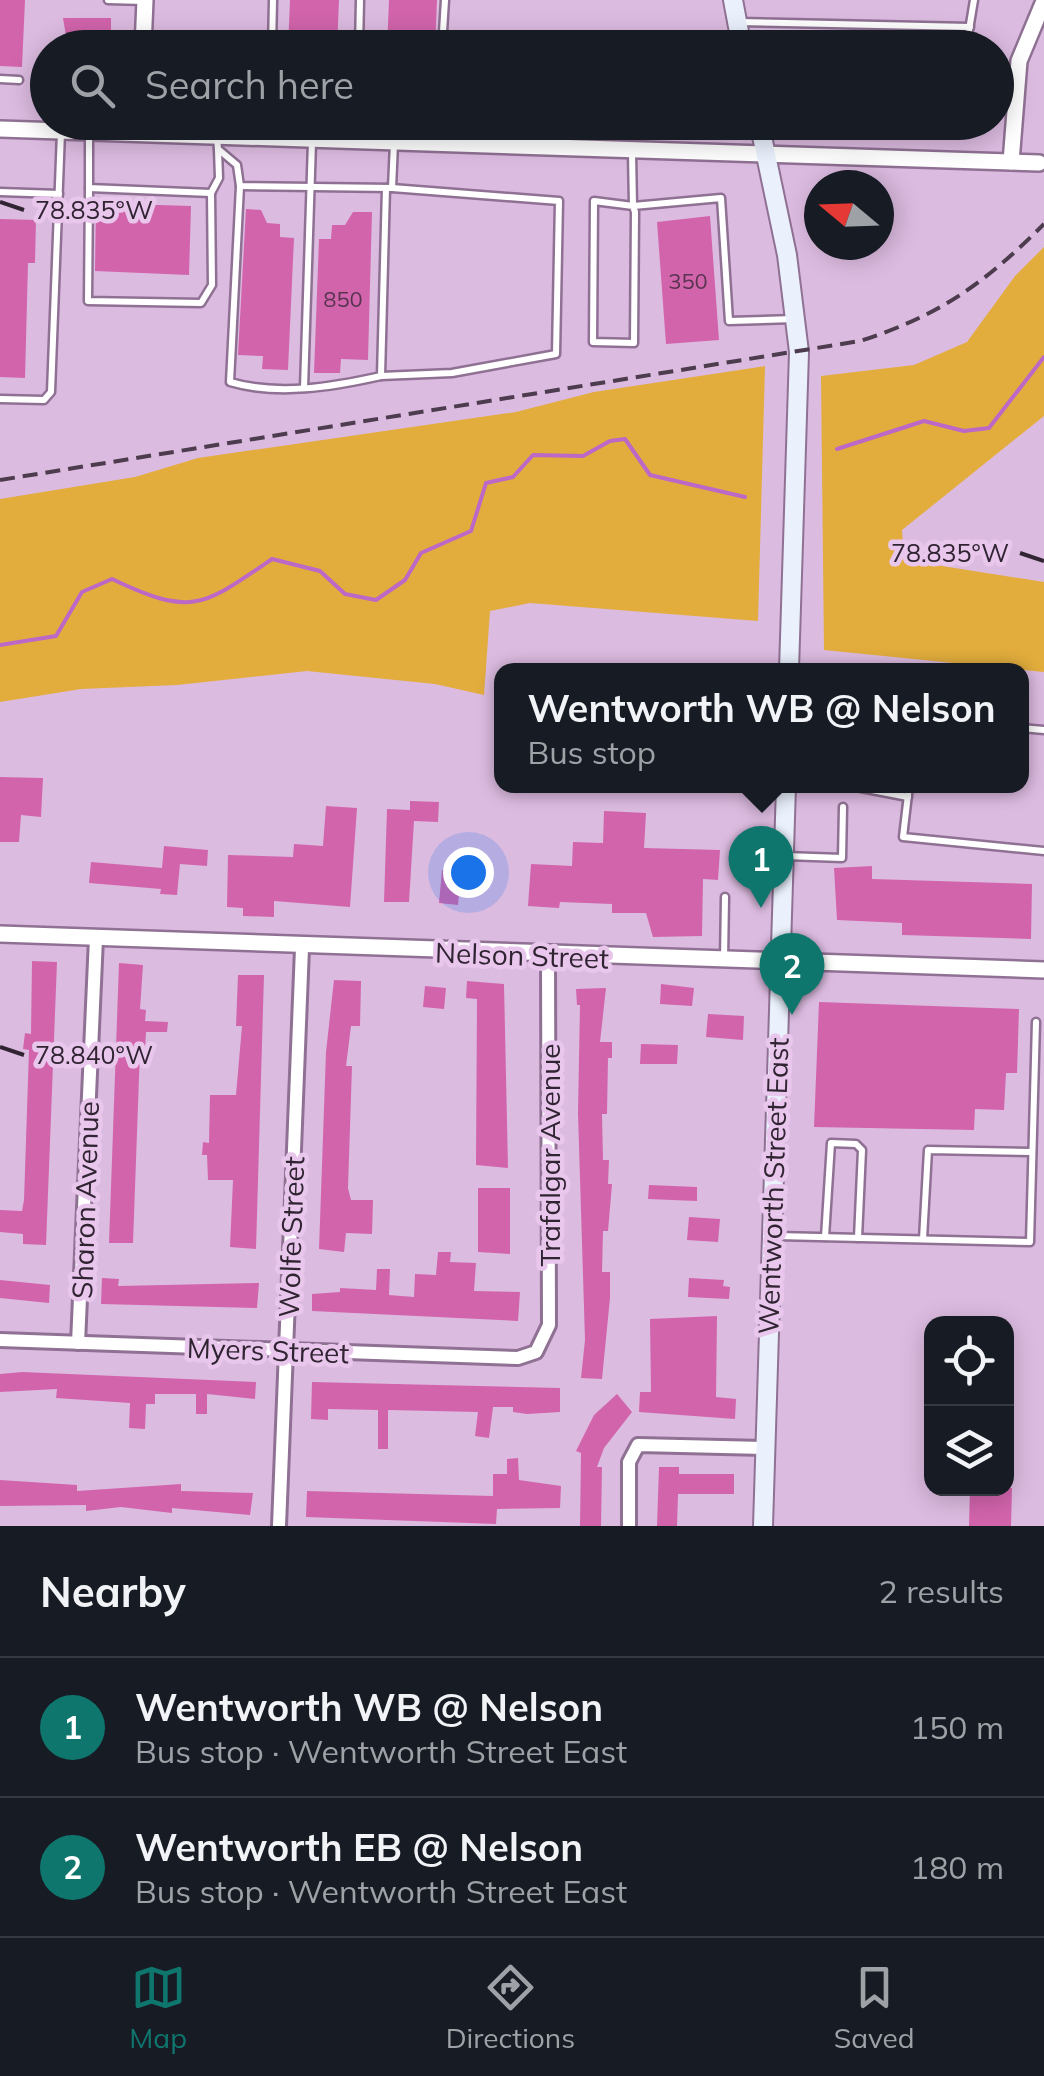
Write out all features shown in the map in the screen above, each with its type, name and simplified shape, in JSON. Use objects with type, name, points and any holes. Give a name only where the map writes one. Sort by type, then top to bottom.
[{"type":"main road","points":[[732,0],[739,30]]},
{"type":"main road","points":[[763,140],[799,352],[789,663]]},
{"type":"main road","name":"Wentworth Street East","points":[[763,1526],[786,793]]},
{"type":"street","points":[[144,30],[145,0]]},
{"type":"street","points":[[1014,119],[1018,61],[1044,1]]},
{"type":"street","points":[[0,129],[30,129]]},
{"type":"street","points":[[202,140],[229,140]]},
{"type":"street","points":[[312,140],[1038,162]]},
{"type":"street","points":[[1011,162],[1013,140]]},
{"type":"street","name":"Nelson Street","points":[[0,934],[302,948],[1044,970]]},
{"type":"street","name":"Sharon Avenue","points":[[78,1342],[96,938]]},
{"type":"street","name":"Wolfe Street","points":[[278,1526],[302,948]]},
{"type":"street","name":"Trafalgar Avenue","points":[[536,1352],[550,1325],[548,955]]},
{"type":"street","name":"Myers Street","points":[[0,1340],[518,1358],[536,1352]]},
{"type":"street","points":[[629,1526],[629,1462],[638,1446],[765,1448]]},
{"type":"lane","points":[[108,0],[145,0]]},
{"type":"lane","points":[[272,30],[273,0]]},
{"type":"lane","points":[[359,30],[360,0]]},
{"type":"lane","points":[[443,30],[444,0]]},
{"type":"lane","points":[[969,30],[974,0]]},
{"type":"lane","points":[[737,22],[970,27]]},
{"type":"lane","points":[[0,80],[19,80]]},
{"type":"lane","points":[[0,399],[44,400],[51,392],[62,140]]},
{"type":"lane","points":[[89,140],[88,300],[202,304],[212,285],[212,192],[219,178],[217,143]]},
{"type":"lane","points":[[304,388],[312,140]]},
{"type":"lane","points":[[438,140],[438,144]]},
{"type":"lane","points":[[463,140],[463,145]]},
{"type":"lane","points":[[217,143],[237,165],[240,186],[230,382],[252,388],[304,388],[381,376],[452,372],[556,354],[559,201],[389,188],[310,190],[240,186]]},
{"type":"lane","points":[[381,376],[394,143]]},
{"type":"lane","points":[[632,152],[634,206],[634,343],[592,342],[594,202],[634,206],[722,198],[729,321],[795,319]]},
{"type":"lane","points":[[89,188],[212,192]]},
{"type":"lane","points":[[0,192],[59,194]]},
{"type":"lane","points":[[887,793],[908,797]]},
{"type":"lane","points":[[908,793],[904,837],[1044,852]]},
{"type":"lane","points":[[784,856],[842,858],[843,807]]},
{"type":"lane","points":[[724,961],[725,897]]},
{"type":"lane","points":[[771,1236],[1030,1242],[1036,1022]]},
{"type":"lane","points":[[825,1237],[831,1143],[856,1144],[862,1150],[858,1238]]},
{"type":"lane","points":[[923,1239],[928,1150],[1032,1152]]},
{"type":"shaded area","points":[[1044,247],[1044,416],[902,530],[904,560],[1044,582],[1044,672],[1029,670],[1029,663],[954,663],[824,650],[821,376],[914,365],[967,342],[1015,276]]},
{"type":"shaded area","points":[[765,366],[758,621],[530,603],[490,611],[484,695],[435,684],[307,671],[177,685],[81,689],[0,702],[0,499],[135,477],[198,458],[516,412],[594,392]]},
{"type":"building","points":[[0,0],[25,0],[22,67],[0,66]]},
{"type":"building","points":[[290,0],[339,0],[338,30],[289,30]]},
{"type":"building","points":[[389,0],[437,0],[436,30],[388,30]]},
{"type":"building","points":[[63,18],[111,18],[111,30],[65,30]]},
{"type":"building","points":[[96,203],[191,206],[189,275],[95,271]]},
{"type":"building","points":[[246,209],[261,210],[267,223],[280,224],[280,237],[294,238],[288,370],[262,369],[263,356],[238,355]]},
{"type":"building","points":[[353,212],[372,212],[368,360],[341,359],[340,373],[314,373],[319,239],[331,239],[332,225],[345,225]]},
{"type":"building","points":[[710,216],[719,340],[666,344],[657,222]]},
{"type":"building","points":[[0,219],[36,220],[35,263],[28,263],[25,378],[0,377]]},
{"type":"building","points":[[0,777],[43,778],[41,817],[21,815],[19,842],[0,842]]},
{"type":"building","points":[[410,801],[439,802],[438,822],[414,821],[409,902],[384,902],[387,809],[410,810]]},
{"type":"building","points":[[326,806],[357,808],[350,907],[274,901],[274,917],[243,916],[243,908],[227,907],[228,855],[293,857],[294,844],[323,846]]},
{"type":"building","points":[[604,811],[646,813],[644,848],[720,850],[718,880],[703,879],[702,936],[653,937],[646,913],[612,913],[612,904],[560,902],[559,908],[528,906],[531,864],[572,866],[573,842],[603,843]]},
{"type":"building","points":[[164,846],[208,850],[207,866],[180,864],[177,895],[160,894],[161,889],[89,883],[91,862],[162,868]]},
{"type":"building","points":[[872,866],[872,879],[1032,884],[1031,939],[902,935],[902,923],[837,920],[834,868]]},
{"type":"building","points":[[442,870],[461,872],[458,905],[439,903]]},
{"type":"building","points":[[32,961],[57,962],[46,1245],[23,1244],[23,1234],[0,1232],[0,1210],[22,1211],[24,1200],[29,1050],[23,1049],[25,1033],[31,1034]]},
{"type":"building","points":[[119,963],[143,965],[140,1009],[146,1010],[145,1021],[168,1022],[167,1032],[146,1032],[145,1050],[140,1050],[133,1243],[109,1243]]},
{"type":"building","points":[[238,975],[264,975],[256,1249],[230,1247],[233,1180],[208,1180],[207,1155],[202,1155],[203,1142],[209,1143],[210,1095],[236,1095],[242,1026],[236,1026]]},
{"type":"building","points":[[334,980],[361,981],[360,1026],[351,1026],[346,1066],[352,1066],[348,1188],[351,1200],[373,1200],[372,1234],[346,1233],[344,1252],[319,1249],[326,1052]]},
{"type":"building","points":[[467,981],[504,984],[508,1168],[476,1165],[477,999],[466,998]]},
{"type":"building","points":[[661,984],[694,988],[692,1006],[660,1004]]},
{"type":"building","points":[[425,986],[446,988],[444,1009],[423,1007]]},
{"type":"building","points":[[606,988],[600,1042],[612,1042],[612,1058],[608,1058],[607,1114],[602,1114],[603,1160],[609,1160],[608,1184],[612,1184],[608,1231],[603,1231],[602,1272],[610,1272],[610,1298],[602,1379],[581,1378],[585,1340],[578,1113],[580,1005],[576,989]]},
{"type":"building","points":[[819,1002],[1019,1009],[1017,1073],[1006,1073],[1004,1110],[975,1109],[974,1130],[814,1127]]},
{"type":"building","points":[[708,1014],[744,1016],[743,1040],[706,1037]]},
{"type":"building","points":[[641,1044],[678,1045],[677,1064],[640,1064]]},
{"type":"building","points":[[649,1185],[697,1187],[697,1201],[648,1199]]},
{"type":"building","points":[[478,1188],[510,1188],[510,1254],[478,1252]]},
{"type":"building","points":[[689,1217],[720,1219],[718,1242],[687,1240]]},
{"type":"building","points":[[438,1252],[451,1252],[450,1262],[476,1263],[474,1291],[520,1292],[518,1321],[312,1311],[312,1294],[340,1292],[340,1288],[376,1290],[377,1269],[390,1269],[389,1295],[414,1297],[415,1274],[436,1275]]},
{"type":"building","points":[[102,1278],[119,1279],[118,1286],[259,1283],[257,1308],[101,1304]]},
{"type":"building","points":[[689,1278],[724,1280],[723,1286],[730,1287],[729,1299],[688,1297]]},
{"type":"building","points":[[0,1280],[50,1285],[49,1303],[0,1298]]},
{"type":"building","points":[[717,1316],[716,1397],[736,1399],[735,1419],[639,1412],[640,1392],[651,1392],[650,1319]]},
{"type":"building","points":[[0,1374],[256,1382],[255,1399],[207,1394],[207,1414],[196,1414],[196,1394],[155,1394],[155,1404],[146,1404],[145,1429],[129,1428],[130,1403],[56,1398],[57,1389],[0,1392]]},
{"type":"building","points":[[312,1382],[560,1388],[560,1412],[527,1414],[513,1412],[513,1407],[493,1407],[489,1438],[475,1436],[478,1412],[388,1410],[388,1449],[378,1449],[378,1410],[328,1409],[328,1420],[311,1419]]},
{"type":"building","points":[[617,1394],[632,1412],[604,1448],[597,1467],[602,1467],[601,1526],[580,1526],[581,1453],[576,1451],[594,1415]]},
{"type":"building","points":[[518,1458],[519,1480],[561,1486],[560,1508],[497,1509],[496,1524],[306,1517],[307,1491],[493,1496],[493,1474],[507,1474],[507,1459]]},
{"type":"building","points":[[659,1467],[679,1467],[679,1474],[734,1474],[734,1494],[678,1494],[677,1526],[657,1526]]},
{"type":"building","points":[[0,1480],[77,1485],[77,1491],[181,1484],[181,1491],[253,1493],[250,1515],[172,1508],[172,1513],[121,1507],[86,1511],[86,1505],[0,1506]]},
{"type":"building","points":[[970,1496],[1012,1496],[1011,1526],[969,1526]]},
{"type":"waterway","points":[[837,449],[924,421],[964,431],[989,428],[1044,357]]},
{"type":"waterway","points":[[0,645],[56,636],[82,592],[112,579],[161,599],[196,601],[229,588],[272,559],[320,571],[345,594],[376,600],[405,580],[421,553],[471,531],[486,483],[513,477],[533,455],[583,456],[610,441],[625,439],[650,475],[745,497]]},
{"type":"railway","points":[[0,480],[860,341],[915,320],[960,295],[1002,264],[1044,224]]},
{"type":"place","name":"Wentworth WB @ Nelson","points":[[761,908]]},
{"type":"place","name":"Wentworth EB @ Nelson","points":[[792,1015]]}]
